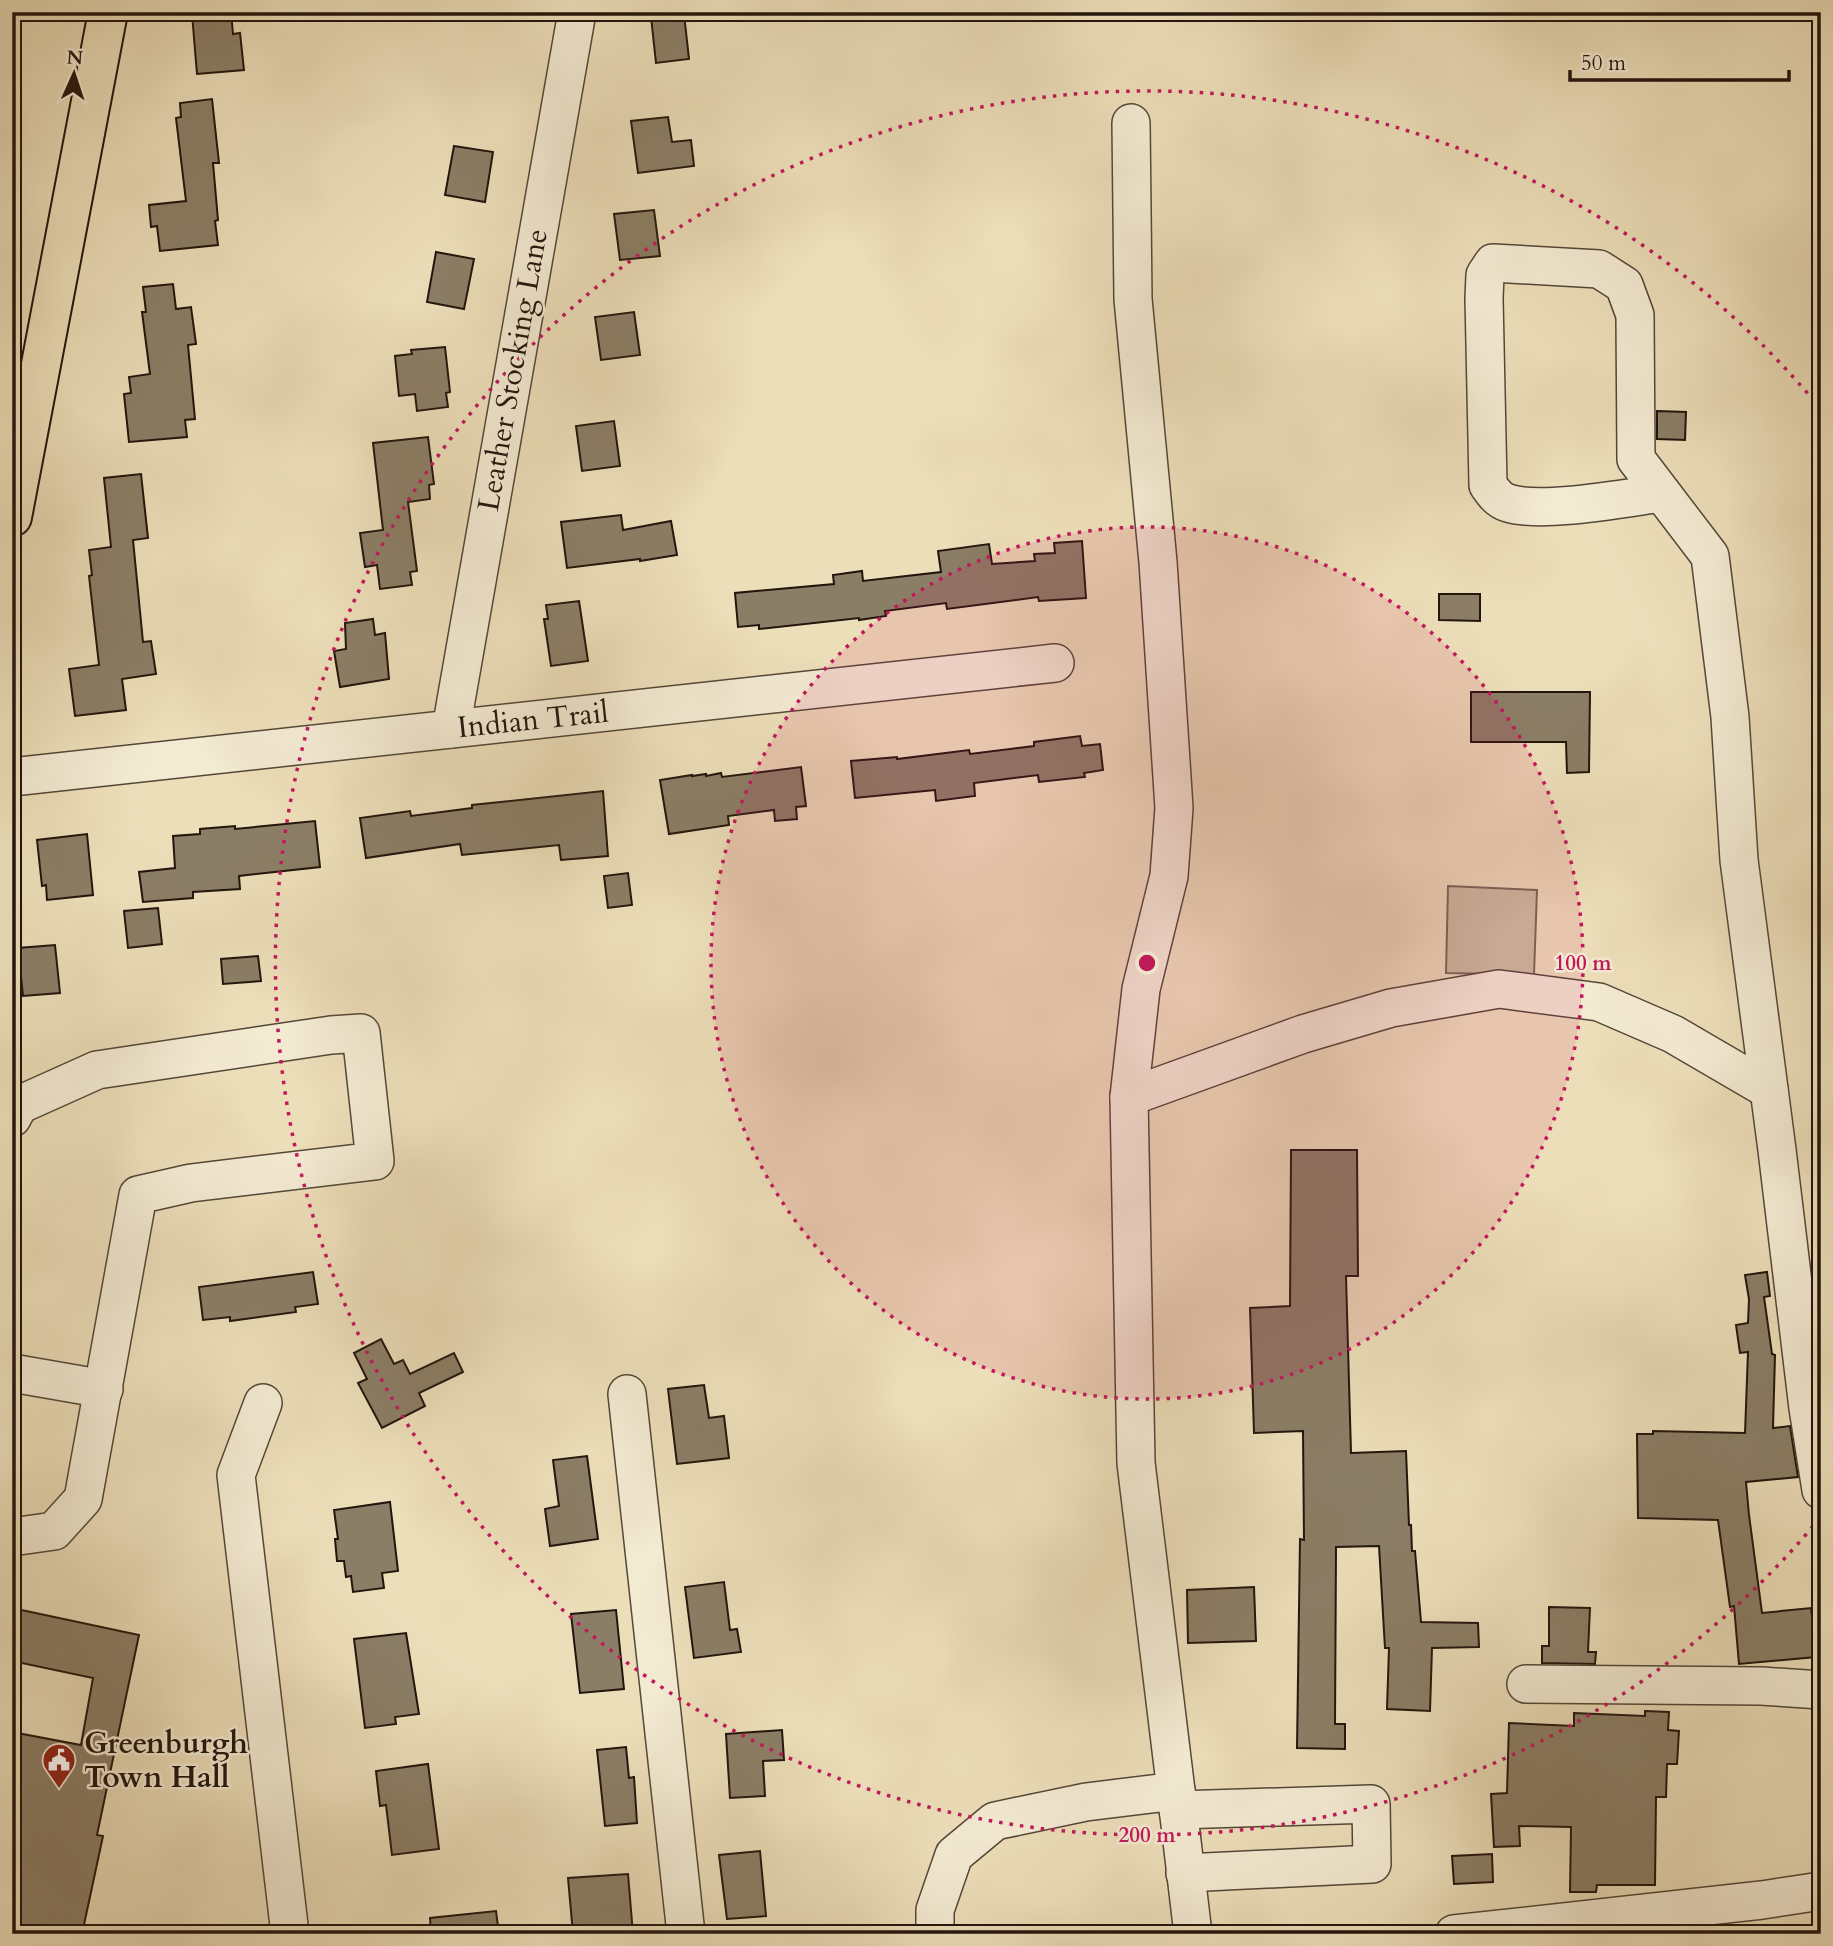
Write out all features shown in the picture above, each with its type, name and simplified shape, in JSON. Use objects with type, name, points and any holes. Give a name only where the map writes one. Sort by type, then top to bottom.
[{"type":"main road","points":[[12,517],[108,12]]},
{"type":"street","name":"Leather Stocking Lane","points":[[451,729],[577,12]]},
{"type":"street","points":[[1131,123],[1133,299],[1158,562],[1174,808],[1169,876],[1142,989],[1129,1097],[1136,1463],[1193,1934]]},
{"type":"street","points":[[1662,493],[1546,507],[1508,503],[1496,496],[1488,485],[1484,298],[1485,275],[1493,263],[1598,269],[1624,285],[1635,315],[1636,459],[1662,493],[1710,556],[1730,717],[1738,860],[1808,1408],[1821,1490]]},
{"type":"street","name":"Indian Trail","points":[[12,777],[1055,663]]},
{"type":"street","points":[[1129,1097],[1303,1034],[1378,1012],[1499,989],[1599,1002],[1673,1034],[1769,1090]]},
{"type":"street","points":[[12,1118],[19,1105],[97,1070],[331,1035],[361,1033],[375,1161],[191,1183],[138,1195],[83,1499],[54,1531],[12,1537]]},
{"type":"street","points":[[12,1373],[104,1389]]},
{"type":"street","points":[[627,1394],[686,1934]]},
{"type":"street","points":[[263,1403],[236,1475],[290,1934]]},
{"type":"street","points":[[1526,1684],[1760,1686],[1821,1690]]},
{"type":"street","points":[[935,1934],[935,1910],[954,1855],[995,1821],[1086,1801],[1371,1804],[1371,1864],[1185,1873]]},
{"type":"street","points":[[1454,1934],[1821,1891]]},
{"type":"shaded area","points":[[1448,886],[1537,890],[1534,975],[1446,973]]},
{"type":"building","points":[[231,12],[233,34],[240,33],[244,70],[197,74],[192,14]]},
{"type":"building","points":[[684,14],[689,59],[656,63],[651,17]]},
{"type":"building","points":[[212,99],[219,163],[213,163],[218,245],[160,251],[157,226],[151,227],[149,205],[186,201],[176,118],[181,117],[180,103]]},
{"type":"building","points":[[668,117],[672,142],[691,140],[694,166],[638,173],[631,121]]},
{"type":"building","points":[[454,146],[493,152],[485,202],[445,195]]},
{"type":"building","points":[[654,210],[660,256],[620,260],[614,214]]},
{"type":"building","points":[[436,252],[474,259],[464,309],[427,302]]},
{"type":"building","points":[[173,284],[176,309],[191,307],[196,344],[188,345],[195,419],[185,420],[187,437],[129,442],[124,394],[131,393],[129,377],[150,374],[142,312],[146,312],[143,287]]},
{"type":"building","points":[[634,312],[640,355],[601,360],[595,317]]},
{"type":"building","points":[[445,347],[450,392],[446,393],[448,407],[417,411],[415,394],[399,396],[395,356],[412,354],[411,350]]},
{"type":"building","points":[[1657,411],[1686,412],[1685,440],[1657,439]]},
{"type":"building","points":[[614,421],[620,466],[582,471],[576,426]]},
{"type":"building","points":[[428,437],[434,484],[429,485],[430,499],[408,502],[417,571],[410,572],[412,585],[380,589],[377,565],[365,567],[360,533],[383,530],[373,443]]},
{"type":"building","points":[[141,474],[148,538],[133,540],[143,642],[151,641],[156,674],[122,679],[126,710],[75,716],[69,669],[99,665],[89,576],[92,575],[89,550],[111,547],[104,478]]},
{"type":"building","points":[[621,515],[623,530],[671,521],[677,555],[567,568],[561,522]]},
{"type":"building","points":[[1082,541],[1086,598],[1039,601],[1038,597],[947,609],[946,603],[885,611],[886,616],[859,620],[759,629],[759,625],[738,627],[735,593],[834,584],[833,575],[862,571],[863,581],[941,572],[938,551],[989,544],[992,564],[1035,561],[1034,554],[1055,553],[1054,543]]},
{"type":"building","points":[[1439,594],[1480,594],[1480,621],[1439,620]]},
{"type":"building","points":[[579,601],[588,661],[551,666],[544,619],[548,619],[546,605]]},
{"type":"building","points":[[373,619],[375,635],[385,633],[389,679],[340,687],[334,651],[346,649],[345,623]]},
{"type":"building","points":[[1471,692],[1590,692],[1589,772],[1567,773],[1566,742],[1471,742]]},
{"type":"building","points":[[1080,736],[1082,746],[1100,744],[1103,770],[1084,773],[1085,777],[1039,782],[1038,775],[974,783],[975,796],[936,801],[935,790],[855,798],[851,761],[897,759],[969,750],[970,754],[1034,746],[1034,742]]},
{"type":"building","points":[[801,767],[806,806],[796,807],[797,819],[775,821],[774,810],[728,816],[729,825],[669,834],[660,780],[721,773],[722,777]]},
{"type":"building","points":[[603,791],[608,856],[561,860],[559,845],[462,855],[460,844],[366,858],[360,818],[410,811],[411,816],[472,808],[472,805]]},
{"type":"building","points":[[315,821],[320,867],[239,876],[240,889],[193,892],[193,898],[143,902],[139,872],[175,868],[173,836],[200,834],[200,829],[235,826],[235,829]]},
{"type":"building","points":[[87,834],[93,895],[47,900],[46,885],[42,886],[37,840]]},
{"type":"building","points":[[628,873],[632,905],[608,908],[604,876]]},
{"type":"building","points":[[158,908],[162,944],[128,948],[124,911]]},
{"type":"building","points":[[55,945],[60,993],[23,996],[18,948]]},
{"type":"building","points":[[258,956],[261,981],[223,984],[221,959]]},
{"type":"building","points":[[1291,1150],[1357,1150],[1358,1276],[1346,1276],[1351,1453],[1406,1451],[1409,1525],[1412,1551],[1415,1551],[1421,1622],[1478,1623],[1479,1647],[1432,1648],[1430,1711],[1387,1709],[1389,1648],[1385,1648],[1379,1546],[1336,1547],[1335,1724],[1345,1724],[1345,1749],[1297,1748],[1300,1539],[1304,1540],[1303,1431],[1254,1433],[1250,1308],[1290,1306]]},
{"type":"building","points":[[313,1272],[318,1304],[295,1307],[296,1312],[230,1321],[230,1317],[203,1320],[199,1287]]},
{"type":"building","points":[[1767,1272],[1770,1296],[1764,1297],[1772,1354],[1775,1355],[1773,1428],[1790,1426],[1798,1477],[1746,1482],[1749,1515],[1762,1613],[1811,1608],[1816,1657],[1739,1664],[1734,1606],[1730,1607],[1718,1520],[1638,1518],[1637,1434],[1653,1434],[1653,1431],[1745,1433],[1748,1352],[1740,1353],[1736,1325],[1748,1323],[1749,1299],[1745,1275]]},
{"type":"building","points":[[381,1339],[394,1364],[403,1360],[410,1374],[454,1353],[463,1372],[419,1393],[425,1406],[382,1428],[358,1383],[367,1379],[354,1353]]},
{"type":"building","points":[[704,1385],[709,1418],[724,1416],[729,1458],[677,1464],[668,1389]]},
{"type":"building","points":[[587,1456],[598,1539],[550,1546],[545,1509],[559,1506],[553,1460]]},
{"type":"building","points":[[390,1502],[398,1571],[382,1573],[384,1588],[353,1592],[351,1576],[346,1577],[344,1561],[337,1561],[335,1539],[338,1539],[334,1510]]},
{"type":"building","points":[[724,1582],[730,1630],[737,1629],[741,1652],[694,1658],[685,1587]]},
{"type":"building","points":[[1254,1587],[1256,1641],[1188,1643],[1187,1590]]},
{"type":"building","points":[[1549,1607],[1590,1608],[1588,1652],[1596,1652],[1595,1664],[1542,1663],[1542,1646],[1549,1646]]},
{"type":"building","name":"Greenburgh Town Hall","points":[[12,1608],[139,1635],[97,1835],[103,1836],[82,1934],[12,1934],[12,1732],[81,1745],[93,1678],[12,1661]]},
{"type":"building","points":[[616,1610],[624,1689],[580,1693],[571,1614]]},
{"type":"building","points":[[406,1633],[419,1714],[395,1717],[396,1724],[365,1728],[354,1639]]},
{"type":"building","points":[[1645,1711],[1669,1712],[1668,1730],[1679,1731],[1677,1764],[1667,1764],[1666,1797],[1656,1797],[1655,1885],[1597,1885],[1596,1892],[1570,1892],[1571,1827],[1519,1826],[1520,1846],[1494,1847],[1491,1794],[1507,1793],[1509,1723],[1574,1726],[1574,1713],[1645,1716]]},
{"type":"building","points":[[782,1730],[784,1760],[763,1761],[765,1796],[730,1798],[726,1734]]},
{"type":"building","points":[[626,1747],[629,1778],[634,1777],[637,1823],[605,1826],[597,1750]]},
{"type":"building","points":[[428,1764],[439,1849],[392,1855],[386,1805],[380,1806],[376,1771]]},
{"type":"building","points":[[760,1851],[766,1916],[727,1919],[719,1855]]},
{"type":"building","points":[[1492,1854],[1493,1882],[1454,1884],[1452,1856]]},
{"type":"building","points":[[628,1874],[633,1934],[573,1934],[568,1878]]},
{"type":"building","points":[[496,1911],[499,1934],[431,1934],[430,1918]]},
{"type":"place","name":"Greenburgh Town Hall","points":[[59,1790]]}]
